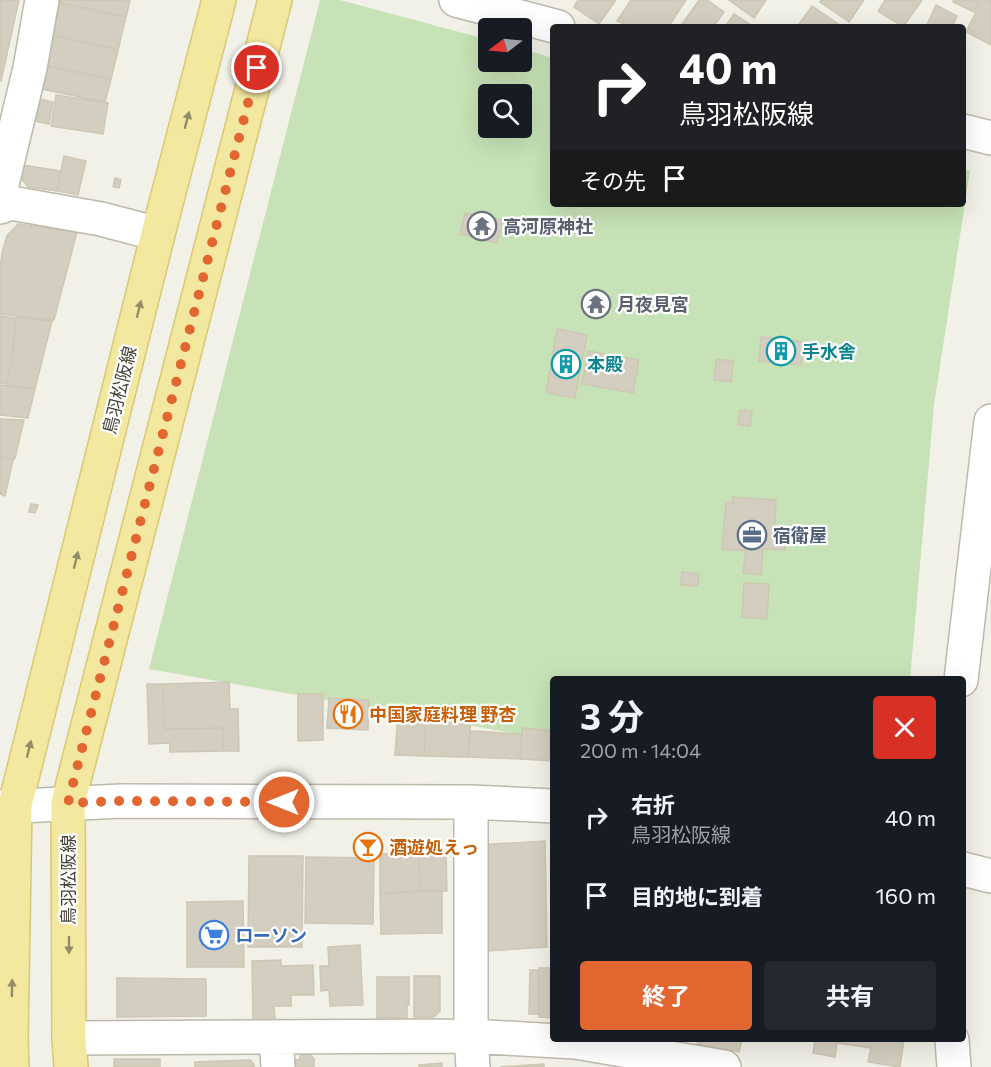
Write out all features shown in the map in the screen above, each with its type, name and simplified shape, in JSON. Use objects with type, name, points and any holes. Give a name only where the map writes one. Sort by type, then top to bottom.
[{"type":"main road","name":"鳥羽松阪線","points":[[8,1048],[7,806],[219,0]]},
{"type":"main road","name":"鳥羽松阪線","points":[[70,1052],[68,803],[275,0]]},
{"type":"street","points":[[0,193],[30,68],[42,0]]},
{"type":"street","points":[[468,1],[550,25]]},
{"type":"street","points":[[966,132],[991,138]]},
{"type":"street","points":[[0,207],[11,203],[101,219],[158,234]]},
{"type":"street","points":[[961,676],[991,421]]},
{"type":"street","points":[[7,806],[121,801],[471,802],[550,806]]},
{"type":"street","points":[[471,802],[472,1051]]},
{"type":"street","points":[[966,870],[991,876]]},
{"type":"street","points":[[70,1052],[472,1051],[575,1042],[712,1066]]},
{"type":"street","points":[[952,1042],[954,1067]]},
{"type":"green space","name":"月夜見宮","points":[[320,0],[340,0],[478,37],[478,72],[532,72],[532,52],[550,57],[550,207],[964,207],[934,405],[910,676],[550,676],[550,739],[149,669]]},
{"type":"green space","name":"月夜見宮","points":[[966,170],[970,171],[966,197]]},
{"type":"building","points":[[0,0],[19,0],[1,81],[0,80]]},
{"type":"building","points":[[61,0],[130,0],[126,17],[60,3]]},
{"type":"building","points":[[578,0],[616,0],[599,24],[574,7]]},
{"type":"building","points":[[631,0],[686,0],[670,24],[625,24],[617,21]]},
{"type":"building","points":[[699,0],[707,0],[724,12],[715,24],[682,24]]},
{"type":"building","points":[[729,0],[766,0],[754,18]]},
{"type":"building","points":[[821,0],[864,0],[849,22],[820,2]]},
{"type":"building","points":[[885,0],[922,0],[905,24],[898,24],[878,11]]},
{"type":"building","points":[[954,0],[980,0],[974,12],[953,2]]},
{"type":"building","points":[[982,0],[991,0],[991,45],[966,32]]},
{"type":"building","points":[[60,3],[126,17],[118,50],[53,35]]},
{"type":"building","points":[[936,5],[957,16],[953,24],[927,24]]},
{"type":"building","points":[[812,6],[839,24],[799,24]]},
{"type":"building","points":[[734,14],[749,24],[727,24]]},
{"type":"building","points":[[53,35],[118,50],[111,79],[47,66]]},
{"type":"building","points":[[47,66],[111,79],[105,102],[41,89]]},
{"type":"building","points":[[56,95],[108,103],[103,134],[51,126]]},
{"type":"building","points":[[39,99],[53,102],[49,124],[35,121]]},
{"type":"building","points":[[64,156],[86,161],[78,195],[57,191]]},
{"type":"building","points":[[23,165],[61,171],[57,191],[28,187],[20,177]]},
{"type":"building","points":[[115,178],[121,180],[119,188],[113,187]]},
{"type":"building","name":"高河原神社","points":[[465,213],[503,220],[497,243],[460,234]]},
{"type":"building","points":[[18,224],[77,232],[54,320],[0,314],[2,253],[7,236]]},
{"type":"building","points":[[0,316],[16,318],[11,369],[9,369],[7,384],[0,383]]},
{"type":"building","points":[[16,317],[52,321],[35,389],[7,386]]},
{"type":"building","name":"本殿","points":[[557,329],[587,335],[575,398],[546,393]]},
{"type":"building","name":"手水舎","points":[[761,337],[803,342],[801,365],[759,361]]},
{"type":"building","points":[[588,351],[639,360],[633,393],[582,384]]},
{"type":"building","points":[[716,359],[733,361],[731,382],[714,380]]},
{"type":"building","points":[[0,385],[35,389],[28,418],[0,415]]},
{"type":"building","points":[[740,410],[752,411],[750,426],[738,425]]},
{"type":"building","points":[[0,419],[24,420],[13,460],[0,457]]},
{"type":"building","points":[[0,457],[13,460],[5,496],[0,494]]},
{"type":"building","name":"宿衛屋","points":[[733,497],[776,500],[774,535],[786,536],[785,550],[763,549],[761,575],[743,573],[746,551],[722,549],[726,502],[733,503]]},
{"type":"building","points":[[31,504],[38,505],[35,513],[29,512]]},
{"type":"building","points":[[682,572],[699,574],[698,586],[681,585]]},
{"type":"building","points":[[744,583],[769,584],[767,619],[742,617]]},
{"type":"building","points":[[229,682],[230,709],[238,709],[239,751],[223,751],[223,728],[164,729],[163,684]]},
{"type":"building","points":[[147,684],[163,684],[164,729],[223,728],[223,751],[170,752],[170,743],[149,744]]},
{"type":"building","points":[[298,694],[323,694],[323,740],[298,741]]},
{"type":"building","name":"中国家庭料理 野杏","points":[[329,698],[369,700],[368,730],[327,728]]},
{"type":"building","points":[[398,713],[426,715],[424,756],[395,755]]},
{"type":"building","points":[[426,715],[471,717],[468,757],[424,756]]},
{"type":"building","points":[[522,728],[550,731],[550,761],[520,759]]},
{"type":"building","points":[[470,731],[522,734],[520,759],[468,757]]},
{"type":"building","points":[[545,841],[547,947],[486,951],[478,845]]},
{"type":"building","points":[[419,853],[420,891],[380,894],[380,854]]},
{"type":"building","points":[[419,853],[446,853],[447,891],[420,891]]},
{"type":"building","points":[[249,856],[303,856],[302,947],[248,947]]},
{"type":"building","points":[[306,857],[374,858],[373,924],[305,923]]},
{"type":"building","points":[[442,891],[442,933],[381,934],[380,894]]},
{"type":"building","points":[[243,901],[244,967],[187,967],[187,902]]},
{"type":"building","points":[[360,945],[363,1005],[330,1006],[329,990],[321,991],[320,966],[329,966],[328,947]]},
{"type":"building","points":[[281,960],[281,966],[313,965],[314,995],[291,995],[291,1006],[274,1006],[275,1021],[253,1021],[252,961]]},
{"type":"building","points":[[539,968],[550,968],[550,1018],[539,1017]]},
{"type":"building","points":[[530,970],[539,970],[540,1014],[529,1014]]},
{"type":"building","points":[[414,976],[440,976],[440,1011],[434,1017],[414,1017]]},
{"type":"building","points":[[377,977],[409,977],[407,1018],[377,1018]]},
{"type":"building","points":[[117,978],[206,979],[206,1016],[117,1017]]},
{"type":"building","points":[[698,1042],[742,1042],[739,1052],[697,1044]]},
{"type":"building","points":[[815,1042],[904,1042],[900,1067],[868,1062],[871,1048],[837,1043],[835,1057],[813,1053]]},
{"type":"building","points":[[310,1054],[314,1059],[314,1067],[296,1067],[295,1060],[299,1060],[301,1055]]},
{"type":"building","points":[[114,1059],[160,1059],[160,1067],[114,1067]]},
{"type":"building","points":[[250,1060],[254,1067],[195,1067],[195,1062]]},
{"type":"building","points":[[442,1063],[442,1067],[419,1067],[419,1065]]},
{"type":"building","points":[[544,1064],[544,1067],[500,1067]]},
{"type":"place","name":"高河原神社","points":[[482,226]]},
{"type":"place","name":"月夜見宮","points":[[596,304]]},
{"type":"place","name":"手水舎","points":[[781,351]]},
{"type":"place","name":"本殿","points":[[566,364]]},
{"type":"place","name":"宿衛屋","points":[[752,535]]},
{"type":"place","name":"中国家庭料理 野杏","points":[[348,714]]},
{"type":"place","name":"酒遊処えっ","points":[[368,847]]},
{"type":"place","name":"ローソン","points":[[214,935]]},
{"type":"route","points":[[257,68],[68,803],[284,802]]}]
